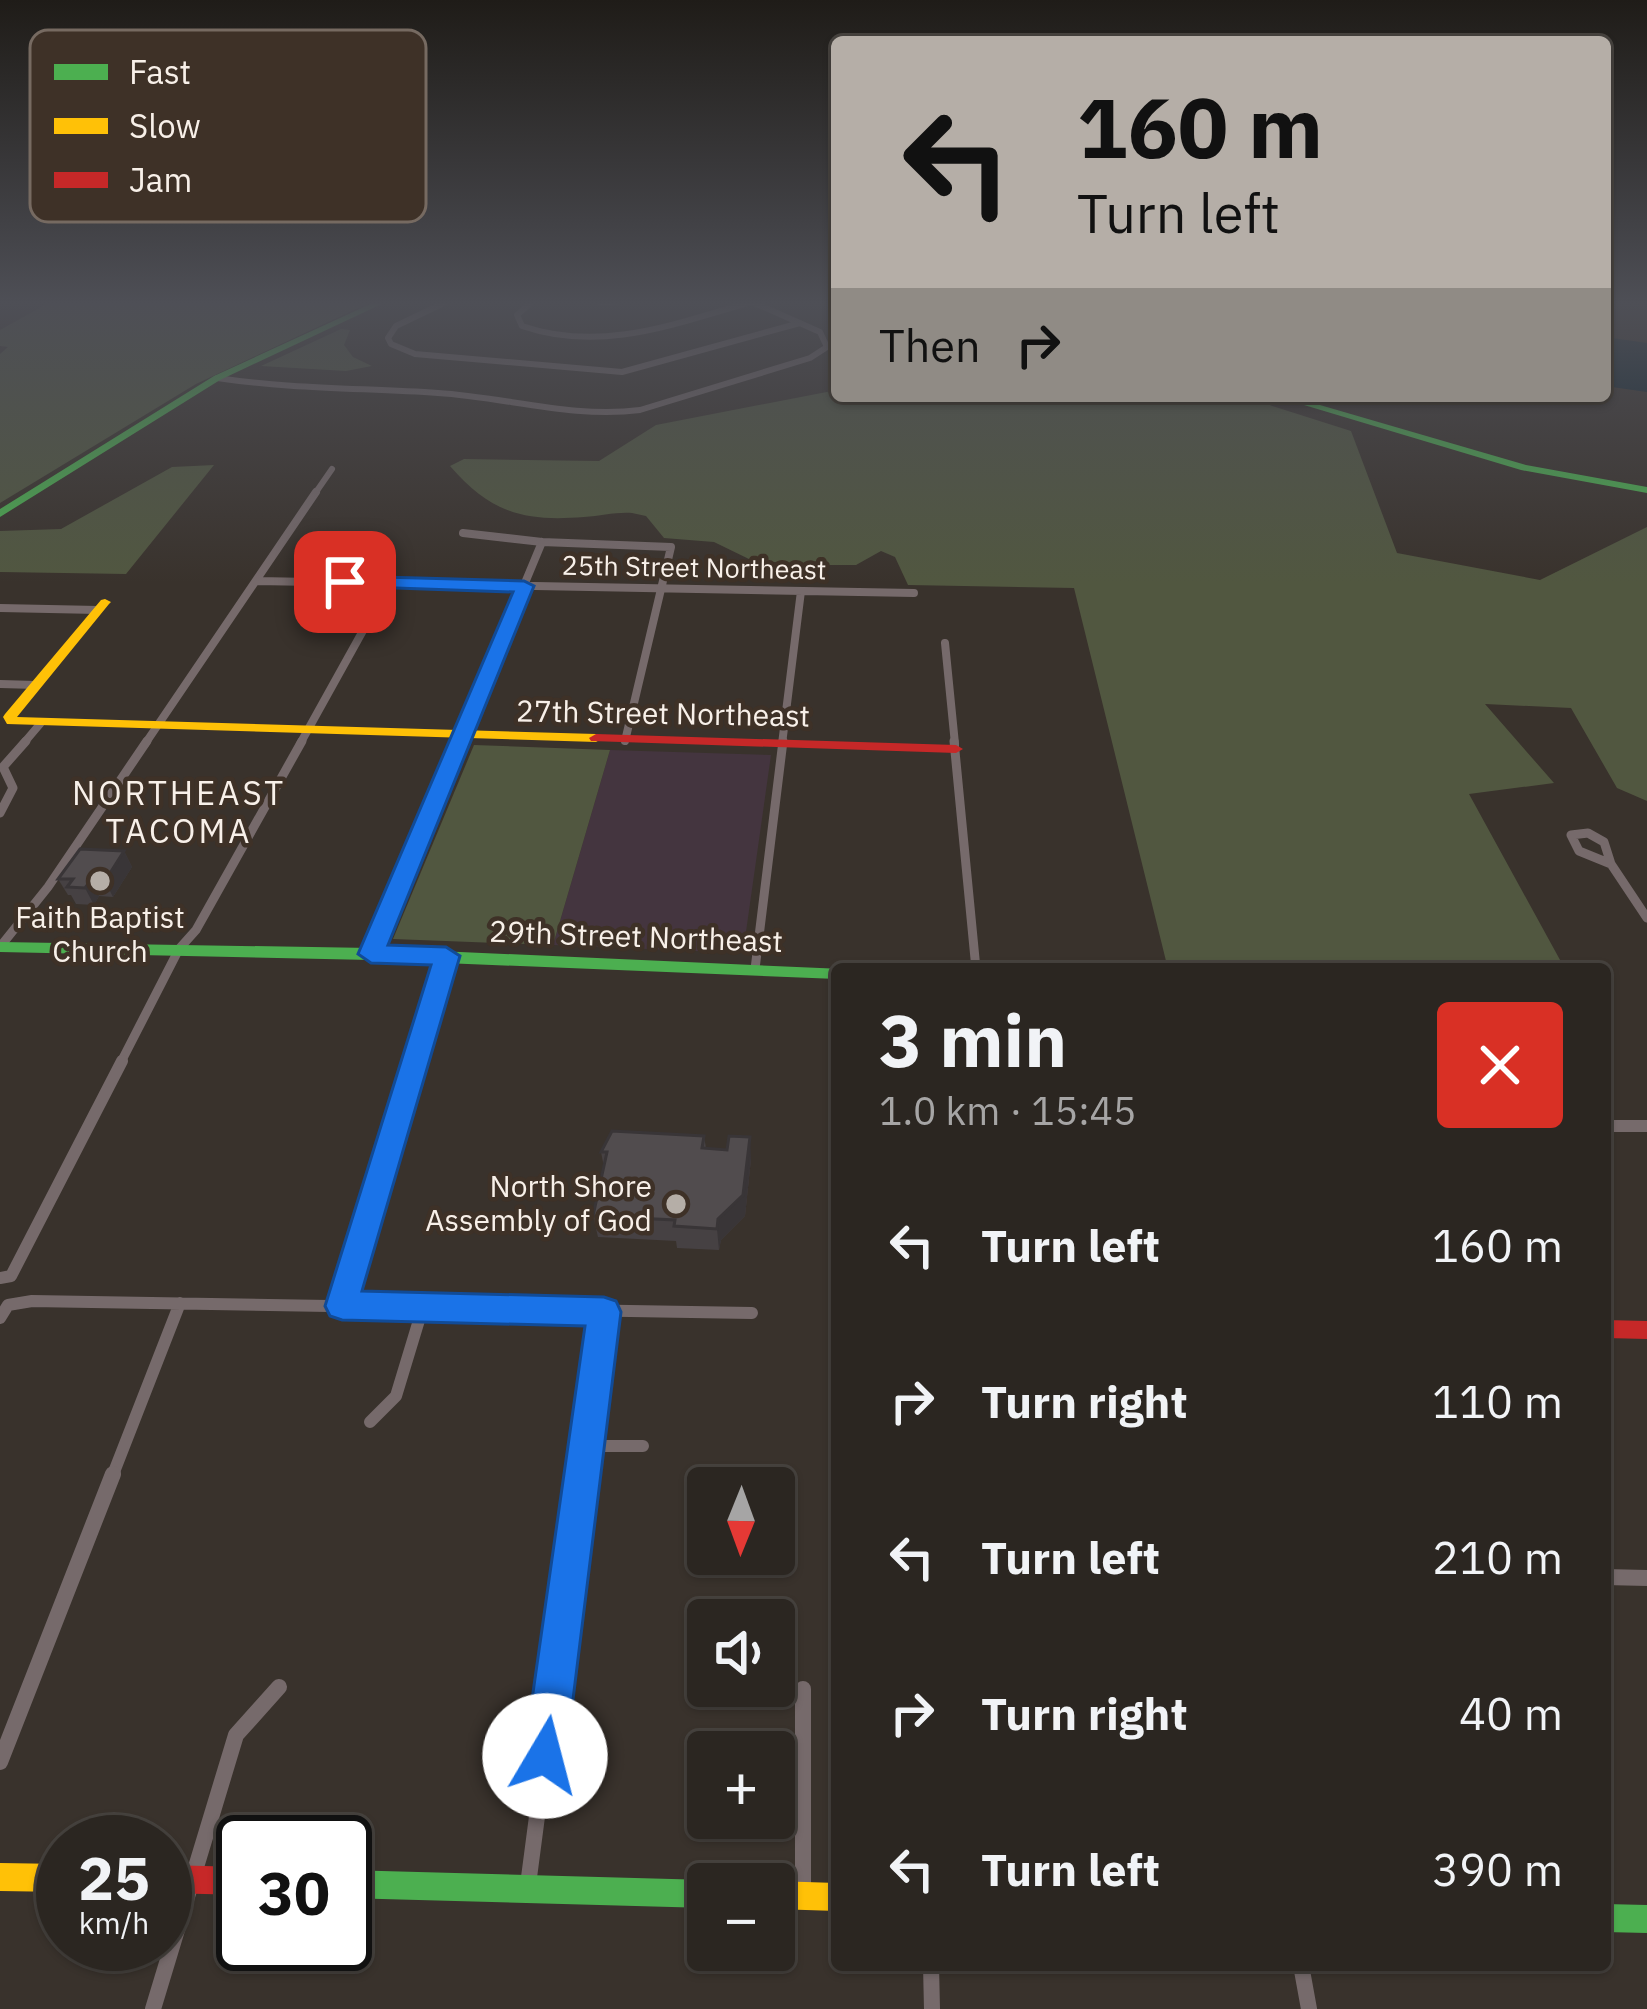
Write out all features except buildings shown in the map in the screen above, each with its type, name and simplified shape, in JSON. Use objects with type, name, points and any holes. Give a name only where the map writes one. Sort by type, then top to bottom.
[{"type":"street","points":[[0,514],[190,395]]},
{"type":"street","points":[[456,395],[621,413],[680,395]]},
{"type":"street","points":[[1300,402],[1526,468],[1647,490]]},
{"type":"street","points":[[0,947],[48,887],[332,470]]},
{"type":"street","points":[[464,533],[542,542],[671,547],[625,741]]},
{"type":"street","points":[[371,954],[542,542]]},
{"type":"street","name":"25th Street Northeast","points":[[256,581],[914,593]]},
{"type":"street","points":[[6,1277],[179,949],[196,930],[390,582]]},
{"type":"street","points":[[755,969],[801,591]]},
{"type":"street","points":[[0,608],[101,606]]},
{"type":"street","points":[[0,685],[36,686],[101,606]]},
{"type":"street","points":[[945,643],[975,963]]},
{"type":"street","name":"27th Street Northeast","points":[[36,686],[10,719],[40,724],[956,749]]},
{"type":"street","points":[[0,813],[13,788],[2,767],[40,724]]},
{"type":"street","points":[[1611,864],[1647,918]]},
{"type":"street","name":"29th Street Northeast","points":[[0,947],[446,956],[831,973]]},
{"type":"street","points":[[342,1306],[446,956]]},
{"type":"street","points":[[1611,1126],[1647,1126]]},
{"type":"street","points":[[4,1311],[32,1301],[752,1313]]},
{"type":"street","points":[[0,1762],[180,1303]]},
{"type":"street","points":[[370,1423],[396,1396],[423,1307]]},
{"type":"street","points":[[527,1889],[604,1312]]},
{"type":"street","points":[[1611,1329],[1647,1330]]},
{"type":"street","points":[[586,1446],[644,1446]]},
{"type":"street","points":[[1611,1577],[1647,1578]]},
{"type":"street","points":[[192,1877],[236,1735],[279,1687]]},
{"type":"street","points":[[803,1689],[803,1896]]},
{"type":"street","points":[[0,1877],[36,1878]]},
{"type":"street","points":[[372,1885],[687,1893]]},
{"type":"street","points":[[795,1896],[831,1897]]},
{"type":"street","points":[[1611,1918],[1647,1919]]},
{"type":"street","points":[[153,2009],[164,1971]]},
{"type":"street","points":[[931,1971],[932,2009]]},
{"type":"street","points":[[1302,1971],[1309,2009]]},
{"type":"shaded area","points":[[610,750],[771,755],[743,953],[553,945]]},
{"type":"green space","points":[[0,395],[178,395],[0,503]]},
{"type":"green space","points":[[812,395],[831,395],[831,402],[1260,402],[1351,431],[1397,553],[1540,580],[1647,527],[1647,801],[1617,788],[1571,708],[1485,704],[1554,783],[1469,794],[1562,963],[1167,963],[1074,588],[908,585],[895,557],[881,551],[856,565],[751,560],[714,542],[664,538],[646,516],[632,513],[543,518],[509,511],[479,494],[450,466],[464,459],[599,461],[656,425]]},
{"type":"green space","points":[[214,465],[126,574],[0,572],[0,531],[61,529],[172,467]]},
{"type":"green space","points":[[474,745],[610,750],[553,945],[393,939]]},
{"type":"traffic: fast","points":[[0,514],[190,395]]},
{"type":"traffic: fast","points":[[1300,402],[1525,468],[1647,490]]},
{"type":"traffic: fast","points":[[0,947],[371,954],[831,973]]},
{"type":"traffic: fast","points":[[372,1885],[687,1893]]},
{"type":"traffic: fast","points":[[1611,1918],[1647,1919]]},
{"type":"traffic: slow","points":[[105,602],[10,717],[12,721],[596,738]]},
{"type":"traffic: slow","points":[[0,1877],[36,1878]]},
{"type":"traffic: slow","points":[[795,1896],[831,1897]]},
{"type":"traffic: jam","points":[[596,738],[956,749]]},
{"type":"traffic: jam","points":[[1611,1329],[1647,1330]]},
{"type":"traffic: jam","points":[[192,1880],[216,1880]]},
{"type":"place","name":"Faith Baptist Church","points":[[100,881]]},
{"type":"place","name":"North Shore Assembly of God","points":[[676,1204]]},
{"type":"district","name":"NORTHEAST TACOMA","points":[[179,812]]},
{"type":"route","points":[[345,582],[524,586],[371,954],[446,956],[342,1306],[604,1312],[545,1756]]}]
